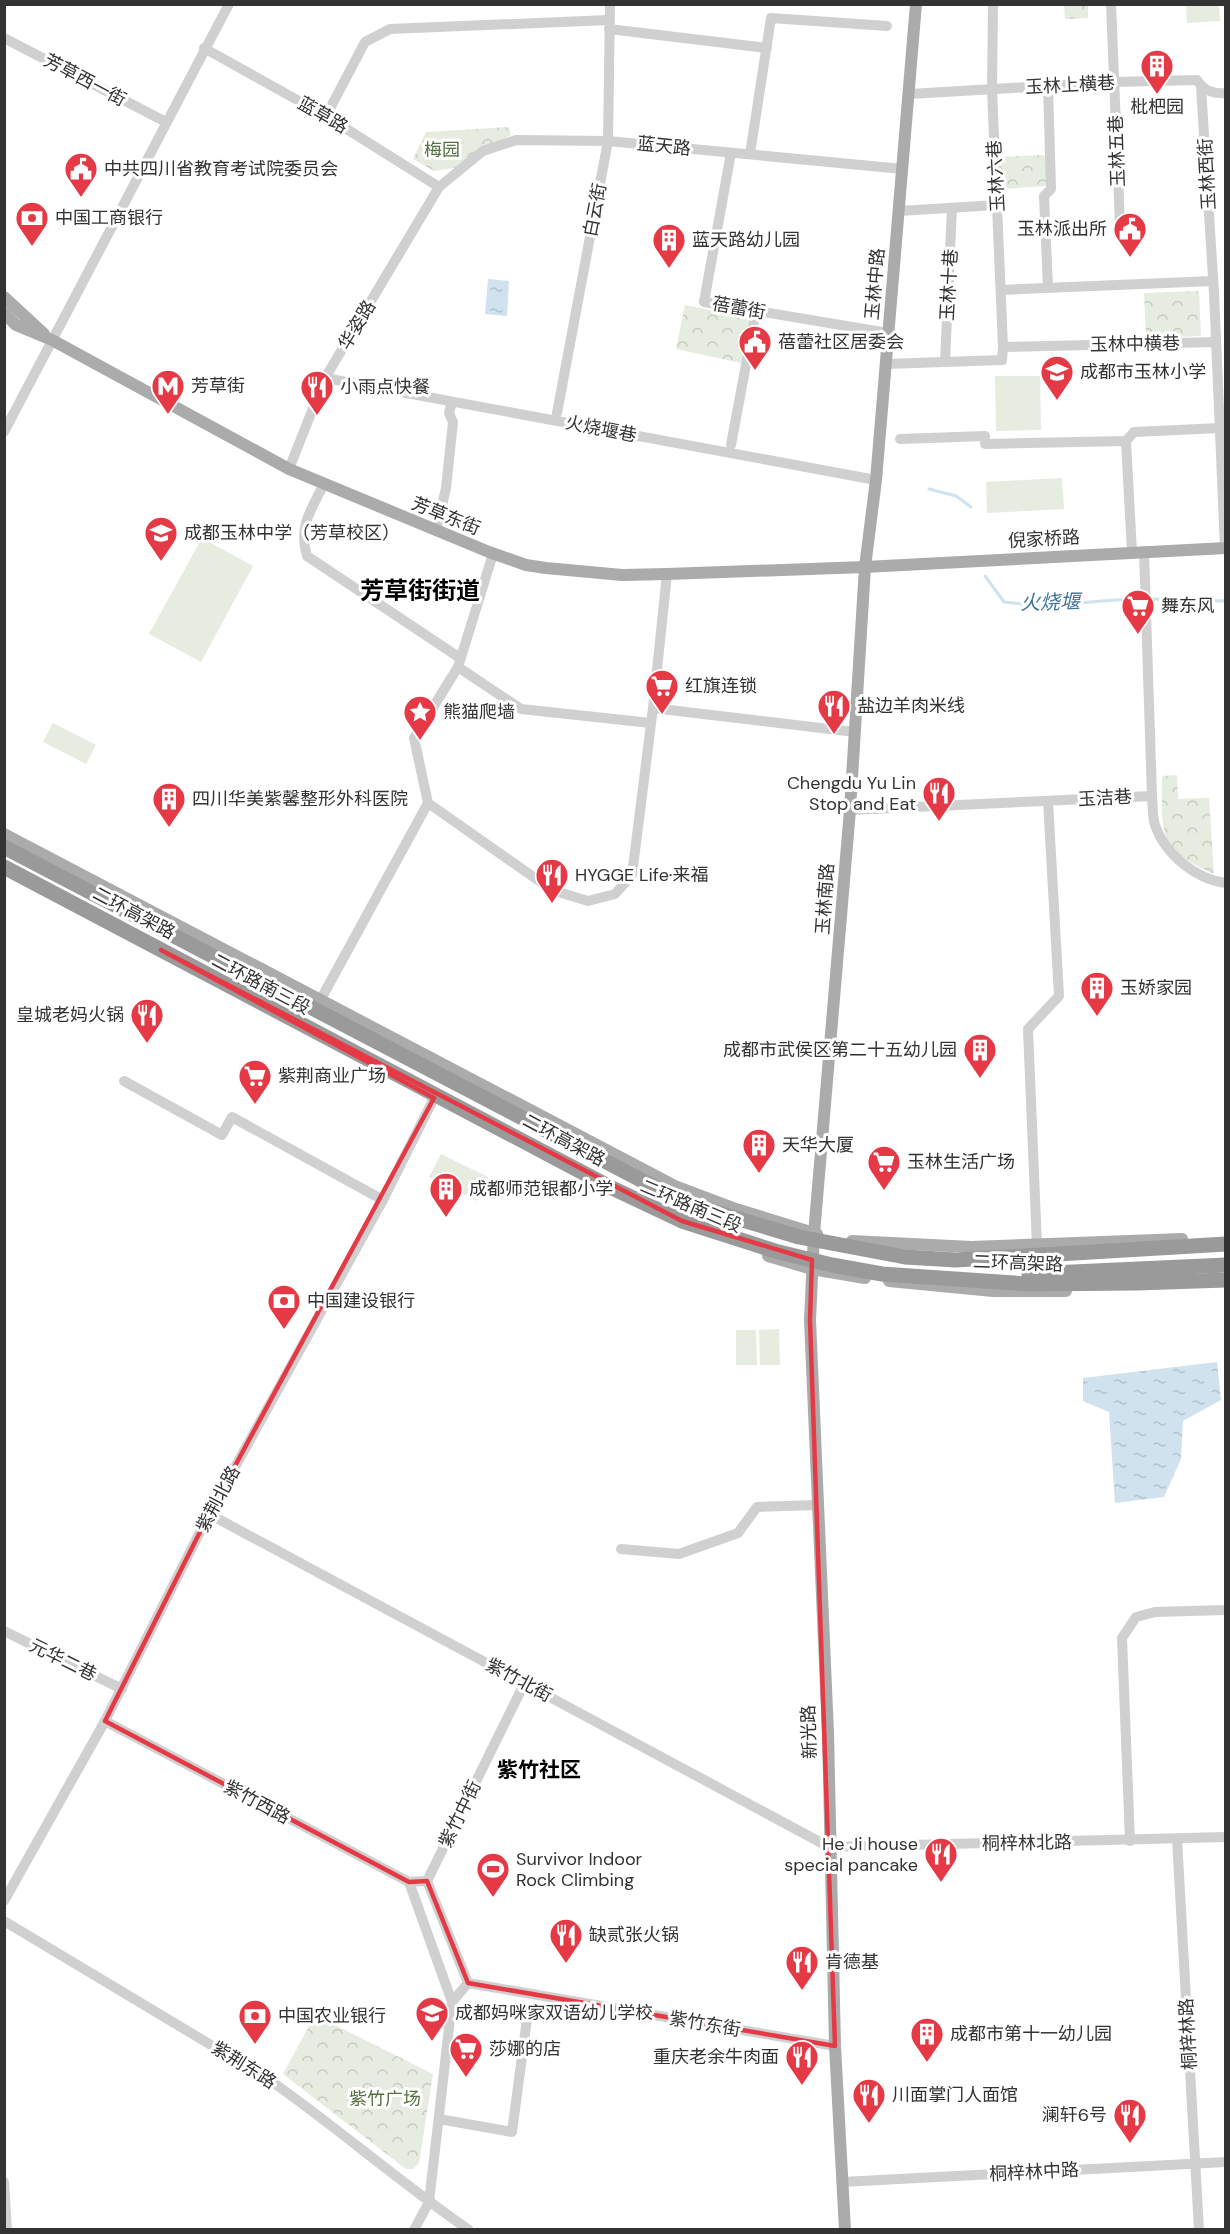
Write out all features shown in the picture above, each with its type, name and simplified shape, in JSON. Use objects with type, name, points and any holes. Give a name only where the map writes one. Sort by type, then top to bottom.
[{"type":"highway","name":"二环高架路","points":[[4,847],[666,1193],[709,1209],[799,1237],[905,1257],[956,1260],[1226,1246]]},
{"type":"highway","name":"二环高架路","points":[[4,866],[589,1176],[682,1221],[775,1251],[882,1275],[1028,1284],[1226,1280]]},
{"type":"highway","points":[[878,1243],[911,1251],[955,1256],[1079,1256],[1226,1246]]},
{"type":"highway","points":[[956,1260],[1064,1262],[1226,1253]]},
{"type":"highway","points":[[942,1279],[1226,1265]]},
{"type":"highway","points":[[834,1273],[914,1279],[1018,1279],[1226,1272]]},
{"type":"main road","name":"玉林中路","points":[[866,567],[876,480],[916,4]]},
{"type":"main road","points":[[4,297],[52,340]]},
{"type":"main road","points":[[4,313],[16,326],[52,340]]},
{"type":"main road","name":"芳草东街","points":[[52,340],[288,469],[493,554],[526,565],[622,575],[866,567]]},
{"type":"main road","name":"倪家桥路","points":[[866,567],[1225,548]]},
{"type":"main road","name":"玉林南路","points":[[814,1234],[850,810],[866,567]]},
{"type":"main road","name":"二环路南三段","points":[[4,834],[675,1186],[736,1209],[814,1234],[878,1243],[971,1247],[1226,1238]]},
{"type":"main road","name":"二环路南三段","points":[[4,866],[434,1098],[654,1213],[747,1249],[812,1269],[873,1280],[993,1291],[1040,1292],[1226,1284]]},
{"type":"main road","name":"新光路","points":[[814,1234],[810,1329],[828,1733],[835,2046],[844,2229]]},
{"type":"street","points":[[4,432],[229,4]]},
{"type":"street","name":"白云街","points":[[557,413],[608,141],[610,4]]},
{"type":"street","name":"玉林六巷","points":[[993,4],[992,89],[1003,347]]},
{"type":"street","name":"玉林五巷","points":[[1112,4],[1120,225]]},
{"type":"street","points":[[750,154],[771,18],[887,26]]},
{"type":"street","points":[[326,116],[365,42],[390,29],[609,25],[766,48]]},
{"type":"street","name":"芳草西一街","points":[[4,38],[166,122]]},
{"type":"street","name":"蓝草路","points":[[204,48],[326,116],[440,187]]},
{"type":"street","name":"玉林上横巷","points":[[909,94],[1114,82],[1197,80],[1210,92],[1226,93]]},
{"type":"street","points":[[1048,86],[1051,189],[1044,196],[1048,287]]},
{"type":"street","name":"玉林西街","points":[[1202,87],[1213,281],[1220,293],[1216,342],[1225,548]]},
{"type":"street","name":"蓝天路","points":[[440,187],[483,151],[516,140],[608,141],[903,169]]},
{"type":"street","name":"蓓蕾街","points":[[731,153],[704,302],[888,333]]},
{"type":"street","name":"华姿路","points":[[288,469],[325,378],[440,187]]},
{"type":"street","points":[[899,211],[997,205]]},
{"type":"street","name":"玉林十巷","points":[[945,362],[952,208]]},
{"type":"street","points":[[1001,290],[1213,281]]},
{"type":"street","points":[[731,445],[756,311]]},
{"type":"street","name":"玉林中横巷","points":[[1003,347],[1216,342]]},
{"type":"street","points":[[886,364],[1002,360],[1003,347]]},
{"type":"street","name":"火烧堰巷","points":[[325,378],[876,480]]},
{"type":"street","points":[[436,531],[446,488],[453,422],[449,413],[452,402]]},
{"type":"street","points":[[900,439],[985,436],[986,444],[1126,441],[1134,432],[1220,428]]},
{"type":"street","name":"玉洁巷","points":[[850,810],[1152,796],[1138,552],[1126,441]]},
{"type":"street","points":[[324,484],[308,518],[302,540],[307,556],[459,662],[521,709],[651,723]]},
{"type":"street","points":[[321,999],[428,803],[414,738],[459,662],[493,554]]},
{"type":"street","points":[[428,803],[552,890],[588,901],[615,894],[632,875],[668,574]]},
{"type":"street","points":[[653,708],[855,732]]},
{"type":"street","points":[[1152,796],[1156,826],[1171,852],[1182,863],[1203,876],[1226,883]]},
{"type":"street","points":[[1037,1246],[1028,1029],[1059,996],[1048,801]]},
{"type":"street","points":[[124,1081],[222,1135],[232,1117],[383,1200]]},
{"type":"street","name":"紫荆北路","points":[[4,1901],[105,1721],[208,1514],[383,1200],[434,1098]]},
{"type":"street","points":[[621,1549],[679,1554],[738,1533],[757,1507],[817,1505]]},
{"type":"street","name":"紫竹北街","points":[[208,1514],[829,1847]]},
{"type":"street","points":[[1130,1841],[1122,1638],[1136,1617],[1155,1612],[1226,1610]]},
{"type":"street","name":"元华二巷","points":[[4,1631],[122,1689]]},
{"type":"street","name":"紫竹中街","points":[[427,1881],[525,1682]]},
{"type":"street","name":"紫竹西路","points":[[105,1721],[409,1882]]},
{"type":"street","name":"桐梓林北路","points":[[829,1847],[1226,1837]]},
{"type":"street","name":"桐梓林路","points":[[1177,1839],[1199,2229]]},
{"type":"street","points":[[414,2229],[429,2202],[452,2002],[409,1882],[427,1881],[468,1983],[452,2002]]},
{"type":"street","name":"紫荆东路","points":[[4,1921],[271,2081],[429,2202],[469,2229]]},
{"type":"street","name":"紫竹东街","points":[[468,1983],[835,2046]]},
{"type":"street","points":[[439,2119],[512,2132],[527,2019]]},
{"type":"street","name":"桐梓林中路","points":[[842,2182],[1226,2162]]},
{"type":"street","points":[[4,2182],[6,2229]]},
{"type":"highlighted area","points":[[161,950],[682,1221],[812,1260],[810,1320],[835,2046],[468,1983],[427,1881],[409,1882],[105,1721],[209,1514],[434,1098]]},
{"type":"green space","points":[[1064,5],[1088,5],[1088,18],[1065,19]]},
{"type":"green space","points":[[1186,5],[1219,5],[1220,21],[1187,23]]},
{"type":"green space","name":"梅园","points":[[509,127],[511,135],[454,168],[434,171],[413,159],[426,132]]},
{"type":"green space","points":[[1043,155],[1047,159],[1048,182],[1045,186],[1004,189],[1000,185],[999,161],[1002,157]]},
{"type":"green space","points":[[1199,291],[1201,336],[1146,338],[1144,293]]},
{"type":"green space","points":[[685,305],[750,318],[741,363],[676,349]]},
{"type":"green space","points":[[995,376],[1040,376],[1041,430],[996,431]]},
{"type":"green space","points":[[1062,478],[1064,509],[987,513],[986,482]]},
{"type":"green space","points":[[202,538],[253,566],[201,662],[149,634]]},
{"type":"green space","points":[[53,723],[96,745],[86,764],[43,742]]},
{"type":"green space","points":[[1177,775],[1178,799],[1209,798],[1214,874],[1182,856],[1172,847],[1167,837],[1163,825],[1162,776]]},
{"type":"green space","points":[[441,1154],[488,1177],[477,1201],[429,1177]]},
{"type":"green space","points":[[779,1329],[780,1365],[760,1365],[759,1330]]},
{"type":"green space","points":[[736,1330],[756,1330],[757,1365],[736,1365]]},
{"type":"green space","name":"紫竹广场","points":[[315,2015],[433,2074],[419,2163],[413,2169],[406,2169],[283,2074]]},
{"type":"water","points":[[488,279],[509,281],[507,316],[485,314]]},
{"type":"water","points":[[1217,1362],[1221,1400],[1183,1421],[1181,1459],[1164,1497],[1115,1503],[1109,1412],[1083,1401],[1083,1378]]},
{"type":"waterway","name":"火烧堰","points":[[929,489],[956,496],[971,507]]},
{"type":"waterway","name":"火烧堰","points":[[985,576],[1004,602],[1040,606],[1128,599]]},
{"type":"waterway","name":"火烧堰","points":[[1153,599],[1226,601]]},
{"type":"place","name":"枇杷园","points":[[1157,95]]},
{"type":"place","name":"中共四川省教育考试院委员会","points":[[81,198]]},
{"type":"place","name":"中国工商银行","points":[[32,247]]},
{"type":"place","name":"玉林派出所","points":[[1130,258]]},
{"type":"place","name":"蓝天路幼儿园","points":[[669,269]]},
{"type":"place","name":"蓓蕾社区居委会","points":[[755,371]]},
{"type":"place","name":"成都市玉林小学","points":[[1057,401]]},
{"type":"place","name":"芳草街","points":[[168,415]]},
{"type":"place","name":"小雨点快餐","points":[[317,416]]},
{"type":"place","name":"成都玉林中学（芳草校区）","points":[[161,562]]},
{"type":"place","name":"舞东风","points":[[1138,635]]},
{"type":"place","name":"红旗连锁","points":[[662,715]]},
{"type":"place","name":"盐边羊肉米线","points":[[834,735]]},
{"type":"place","name":"熊猫爬墙","points":[[420,741]]},
{"type":"place","name":"Chengdu Yu Lin Stop and Eat","points":[[939,822]]},
{"type":"place","name":"四川华美紫馨整形外科医院","points":[[169,828]]},
{"type":"place","name":"HYGGE Life·来福","points":[[552,904]]},
{"type":"place","name":"玉娇家园","points":[[1097,1017]]},
{"type":"place","name":"皇城老妈火锅","points":[[147,1044]]},
{"type":"place","name":"成都市武侯区第二十五幼儿园","points":[[980,1079]]},
{"type":"place","name":"紫荆商业广场","points":[[255,1105]]},
{"type":"place","name":"天华大厦","points":[[759,1174]]},
{"type":"place","name":"玉林生活广场","points":[[884,1191]]},
{"type":"place","name":"成都师范银都小学","points":[[446,1218]]},
{"type":"place","name":"中国建设银行","points":[[284,1330]]},
{"type":"place","name":"He Ji house special pancake","points":[[941,1883]]},
{"type":"place","name":"Survivor Indoor Rock Climbing","points":[[493,1898]]},
{"type":"place","name":"缺贰张火锅","points":[[566,1964]]},
{"type":"place","name":"肯德基","points":[[802,1991]]},
{"type":"place","name":"成都妈咪家双语幼儿学校","points":[[432,2042]]},
{"type":"place","name":"中国农业银行","points":[[255,2045]]},
{"type":"place","name":"成都市第十一幼儿园","points":[[927,2063]]},
{"type":"place","name":"莎娜的店","points":[[466,2078]]},
{"type":"place","name":"重庆老余牛肉面","points":[[802,2086]]},
{"type":"place","name":"川面掌门人面馆","points":[[869,2124]]},
{"type":"place","name":"澜轩6号","points":[[1130,2144]]},
{"type":"district","name":"芳草街街道","points":[[420,590]]},
{"type":"district","name":"紫竹社区","points":[[539,1770]]}]
